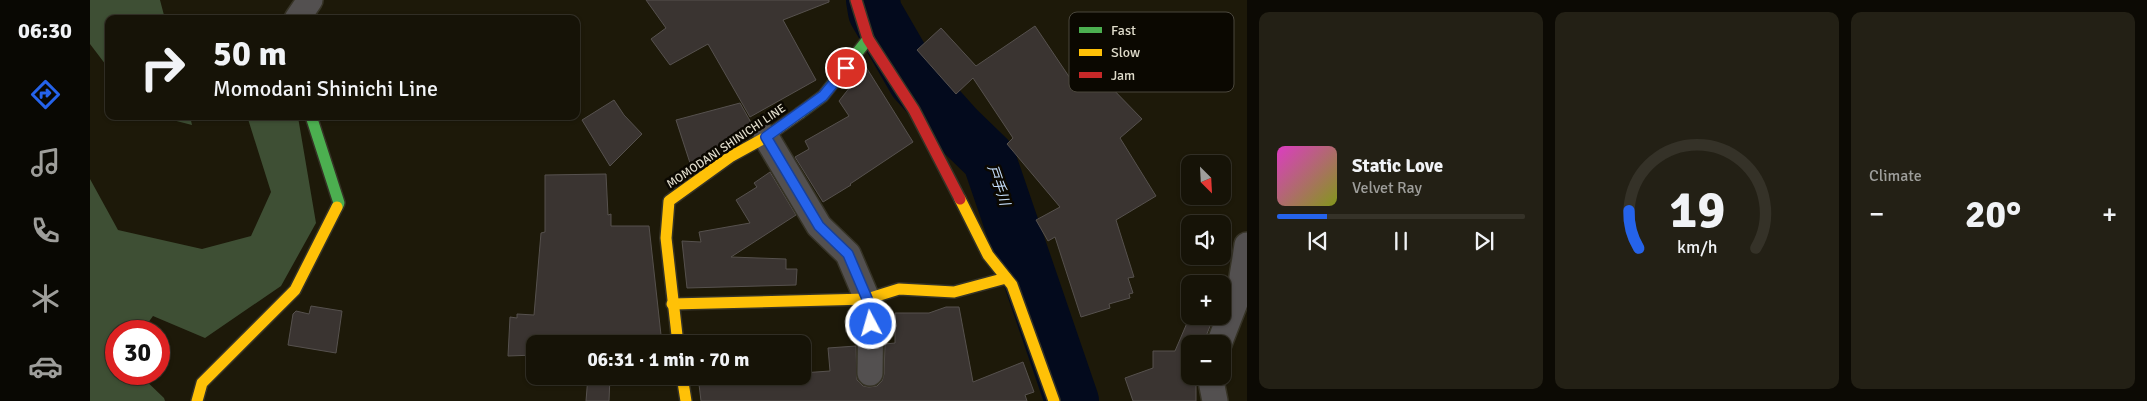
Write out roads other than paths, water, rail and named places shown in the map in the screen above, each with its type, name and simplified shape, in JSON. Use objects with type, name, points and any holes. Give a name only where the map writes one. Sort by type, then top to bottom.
[{"type":"street","points":[[300,15],[310,0]]},
{"type":"street","points":[[856,0],[868,39],[914,110],[988,255],[1012,285],[1054,401]]},
{"type":"street","name":"MOMODANI SHINICHI LINE","points":[[677,335],[666,238],[669,201],[730,157],[766,137],[823,96],[868,39]]},
{"type":"street","points":[[197,401],[202,383],[296,290],[339,203],[312,120]]},
{"type":"street","points":[[766,137],[819,226],[848,254],[868,299],[871,308],[870,373]]},
{"type":"street","points":[[1222,335],[1240,290],[1247,245]]},
{"type":"street","points":[[672,304],[868,299],[899,289],[954,292],[1006,278]]},
{"type":"street","points":[[683,385],[686,401]]},
{"type":"street","points":[[1212,385],[1215,401]]},
{"type":"waterway","name":"戸手川","points":[[873,0],[875,12],[915,81],[958,129],[989,159],[1072,401]]}]
